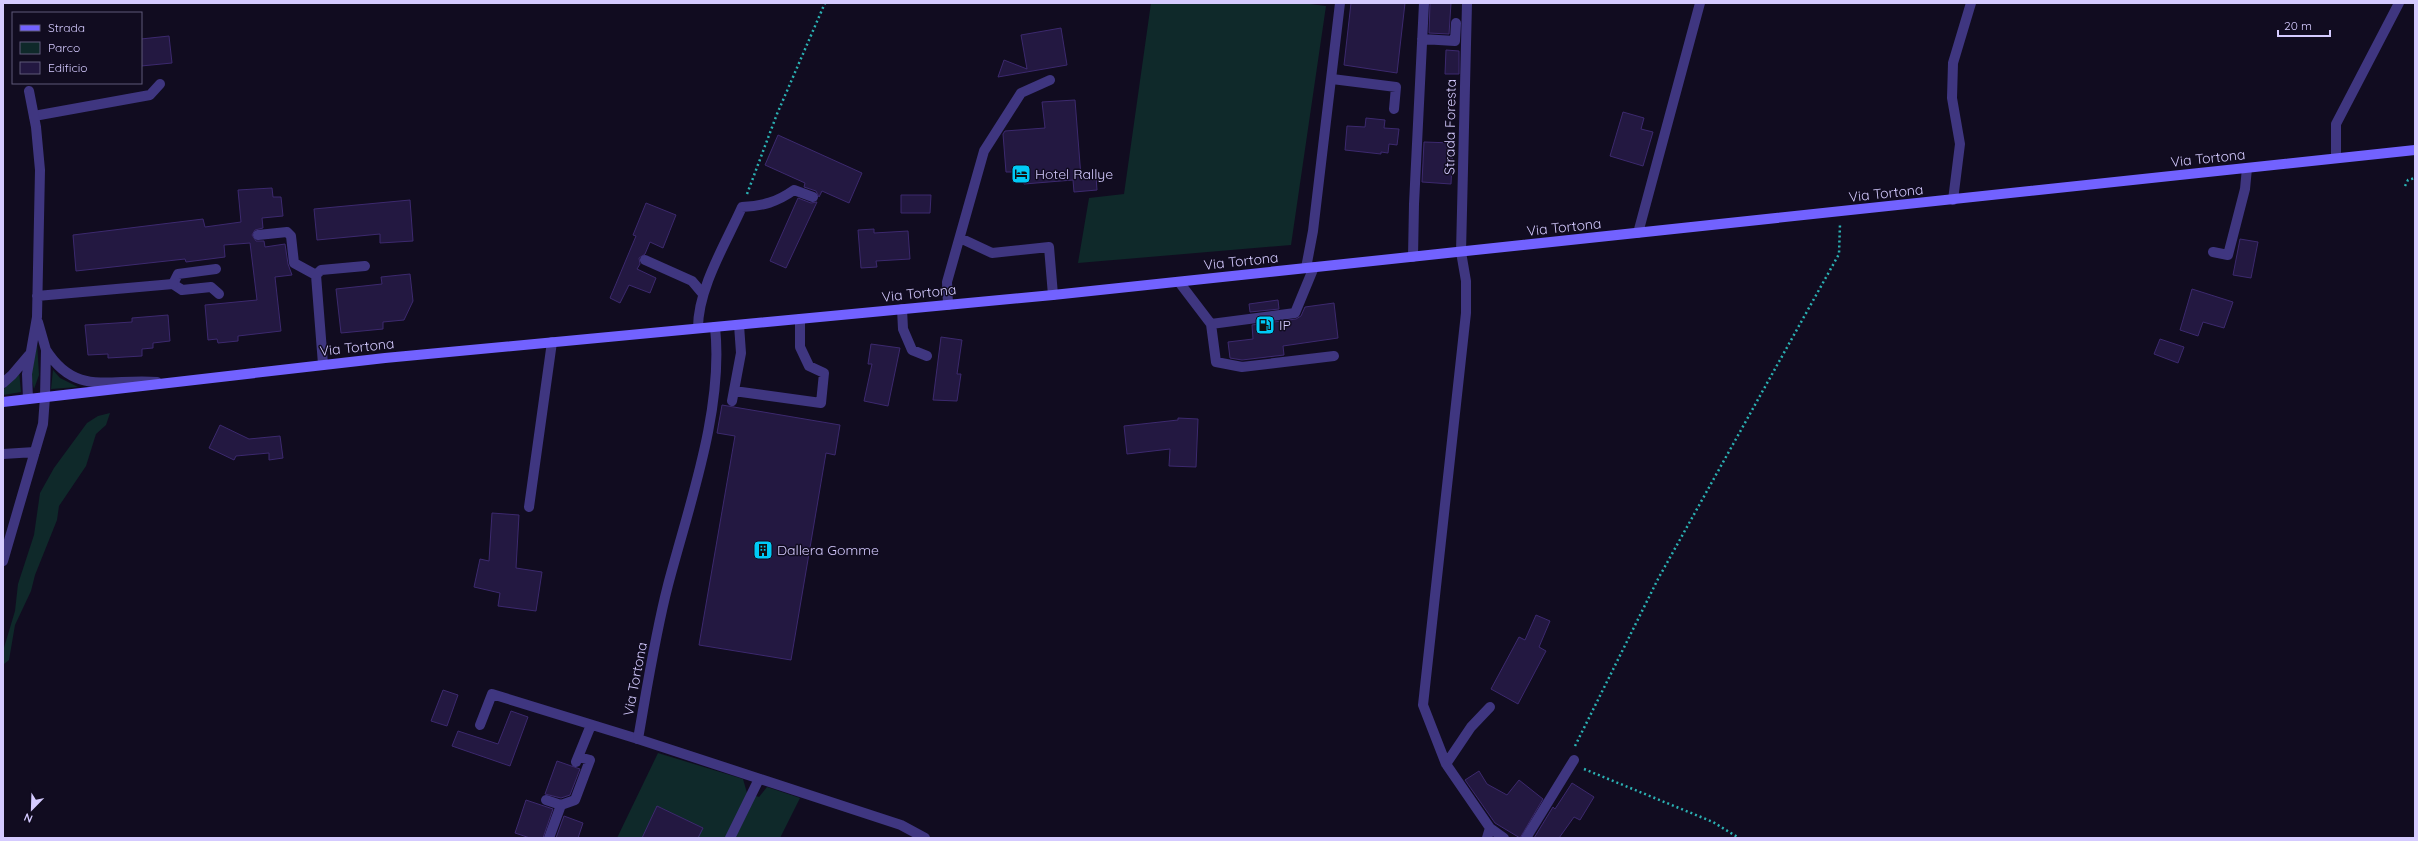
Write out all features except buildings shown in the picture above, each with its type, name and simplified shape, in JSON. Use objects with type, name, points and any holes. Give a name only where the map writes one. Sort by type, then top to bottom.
[{"type":"main road","name":"Via Tortona","points":[[3,402],[323,364],[1053,295],[2415,150]]},
{"type":"street","points":[[1211,324],[1295,313],[1310,268],[1340,3]]},
{"type":"street","points":[[1413,257],[1414,204],[1424,3]]},
{"type":"street","name":"Strada Foresta","points":[[1467,3],[1461,252],[1466,281],[1466,313],[1422,705],[1446,764],[1490,828],[1504,838]]},
{"type":"street","points":[[1638,233],[1700,3]]},
{"type":"street","points":[[1953,200],[1960,144],[1952,98],[1953,63],[1971,3]]},
{"type":"street","points":[[2336,158],[2336,124],[2399,3]]},
{"type":"street","points":[[1422,38],[1455,41],[1456,22]]},
{"type":"street","points":[[1332,79],[1396,87],[1394,109]]},
{"type":"street","points":[[948,305],[947,282],[984,151],[1021,93],[1050,80]]},
{"type":"street","points":[[34,116],[150,95],[160,84]]},
{"type":"street","points":[[28,399],[27,374],[37,317],[40,170],[34,116],[29,91]]},
{"type":"street","points":[[2213,252],[2228,255],[2245,189],[2247,168]]},
{"type":"street","points":[[698,328],[698,314],[703,294],[742,207],[762,206],[774,202],[794,190],[813,197]]},
{"type":"street","points":[[258,235],[287,232],[292,236],[294,263],[316,275]]},
{"type":"street","points":[[960,238],[992,253],[1049,247],[1053,295]]},
{"type":"street","points":[[645,260],[692,281],[703,294]]},
{"type":"street","points":[[316,275],[322,270],[365,266]]},
{"type":"street","points":[[173,284],[178,274],[216,269]]},
{"type":"street","points":[[316,275],[323,364]]},
{"type":"street","points":[[1179,282],[1211,324],[1216,362],[1242,367],[1334,356]]},
{"type":"street","points":[[37,296],[173,284],[182,290],[211,287],[219,294]]},
{"type":"street","points":[[902,309],[903,330],[912,350],[927,356]]},
{"type":"street","points":[[37,317],[46,350],[54,363],[67,375],[81,381],[135,380],[165,383]]},
{"type":"street","points":[[739,324],[741,354],[733,396],[821,403],[824,373],[809,366],[800,347],[800,319]]},
{"type":"street","name":"Via Tortona","points":[[638,739],[668,587],[700,463],[714,392],[716,342],[715,327]]},
{"type":"street","points":[[529,507],[552,342]]},
{"type":"street","points":[[3,561],[43,424],[46,350]]},
{"type":"street","points":[[3,383],[12,375],[30,353]]},
{"type":"street","points":[[3,454],[35,452]]},
{"type":"street","points":[[480,726],[492,694],[638,739],[901,825],[925,838]]},
{"type":"street","points":[[1446,764],[1471,726],[1490,708]]},
{"type":"street","points":[[546,800],[561,805],[575,800],[590,760],[578,760],[591,725]]},
{"type":"street","points":[[1526,838],[1574,760]]},
{"type":"street","points":[[730,838],[759,779]]},
{"type":"street","points":[[549,838],[561,805]]},
{"type":"street","points":[[1486,838],[1490,828]]},
{"type":"path","points":[[742,207],[777,114],[825,3]]},
{"type":"path","points":[[2405,186],[2408,180],[2415,178]]},
{"type":"path","points":[[1739,838],[1713,822],[1584,770],[1574,760],[1574,747],[1658,579],[1839,254],[1841,212]]},
{"type":"green space","points":[[1151,3],[1302,3],[1326,6],[1291,245],[1078,263],[1089,198],[1124,194]]},
{"type":"green space","points":[[37,342],[39,375],[34,389],[31,376]]},
{"type":"green space","points":[[53,370],[60,378],[78,387],[51,389]]},
{"type":"green space","points":[[19,371],[21,392],[3,395],[3,390]]},
{"type":"green space","points":[[110,413],[106,425],[96,434],[86,466],[59,506],[57,520],[35,575],[31,591],[15,625],[9,660],[4,664],[3,651],[15,611],[18,584],[34,535],[40,493],[54,468],[87,423],[98,416]]},
{"type":"green space","points":[[658,753],[743,779],[747,793],[759,797],[767,787],[800,798],[780,838],[617,838]]},
{"type":"place","name":"Hotel Rallye","points":[[1021,174]]},
{"type":"place","name":"IP","points":[[1265,325]]},
{"type":"place","name":"Dallera Gomme","points":[[763,550]]}]
